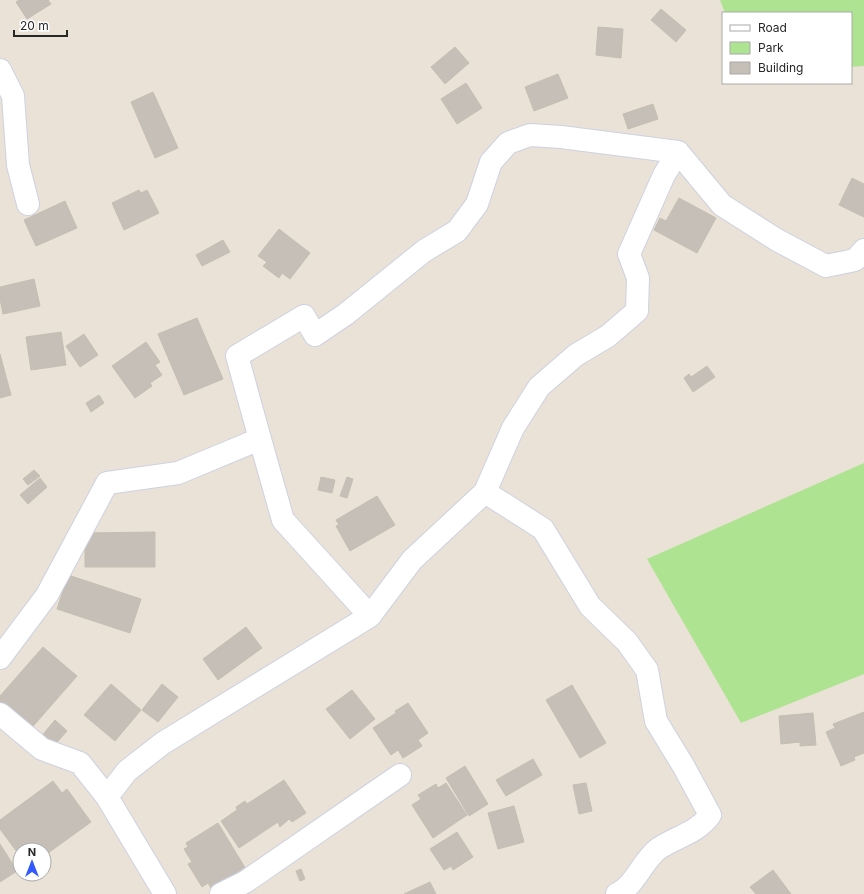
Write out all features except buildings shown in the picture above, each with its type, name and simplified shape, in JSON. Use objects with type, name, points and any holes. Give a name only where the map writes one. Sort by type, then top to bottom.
[{"type":"street","points":[[0,70],[13,96],[18,165],[28,204]]},
{"type":"street","points":[[370,616],[283,520],[237,356],[304,316],[315,335],[346,314],[424,251],[457,231],[477,204],[491,162],[508,143],[530,135],[561,137],[678,152],[722,205],[777,240],[826,266],[854,260],[864,250]]},
{"type":"street","points":[[107,797],[127,771],[163,743],[370,616],[412,560],[485,492],[513,428],[539,386],[576,355],[608,336],[637,311],[638,278],[629,254],[664,175],[678,152]]},
{"type":"street","points":[[0,658],[47,595],[107,484],[178,473],[260,439]]},
{"type":"street","points":[[485,492],[543,529],[590,606],[627,642],[647,670],[656,721],[684,767],[710,815],[702,825],[658,849],[625,890],[617,894]]},
{"type":"street","points":[[0,714],[42,750],[80,763],[107,797],[165,894]]},
{"type":"street","points":[[220,894],[245,882],[400,775]]},
{"type":"green space","points":[[720,0],[864,0],[864,66],[852,67],[852,12],[725,12]]},
{"type":"green space","points":[[864,463],[864,674],[741,723],[647,559]]}]
